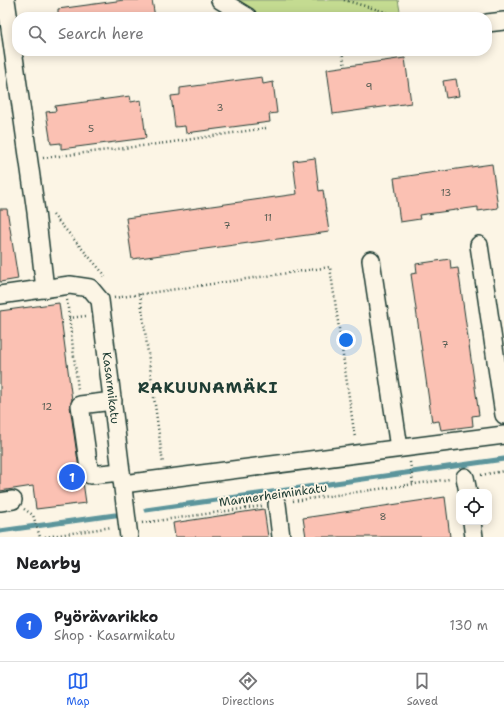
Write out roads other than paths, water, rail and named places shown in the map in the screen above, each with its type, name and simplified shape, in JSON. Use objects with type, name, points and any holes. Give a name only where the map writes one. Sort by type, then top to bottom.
[{"type":"street","points":[[6,0],[12,42]]},
{"type":"street","points":[[220,0],[240,12]]},
{"type":"street","points":[[492,22],[504,21]]},
{"type":"street","points":[[14,56],[36,212],[45,289]]},
{"type":"street","points":[[478,244],[504,415]]},
{"type":"street","points":[[371,260],[399,448]]},
{"type":"street","name":"Kasarmikatu","points":[[0,295],[70,285],[90,288],[100,300],[129,531]]},
{"type":"street","points":[[112,401],[80,405],[90,476],[165,478],[504,435]]},
{"type":"street","points":[[277,504],[281,537]]},
{"type":"street","points":[[472,525],[474,537]]},
{"type":"waterway","points":[[146,510],[504,459]]},
{"type":"waterway","points":[[0,531],[115,515]]},
{"type":"place","name":"Pyörävarikko","points":[[72,477]]},
{"type":"district","name":"RAKUUNAMÄKI","points":[[208,387]]}]
